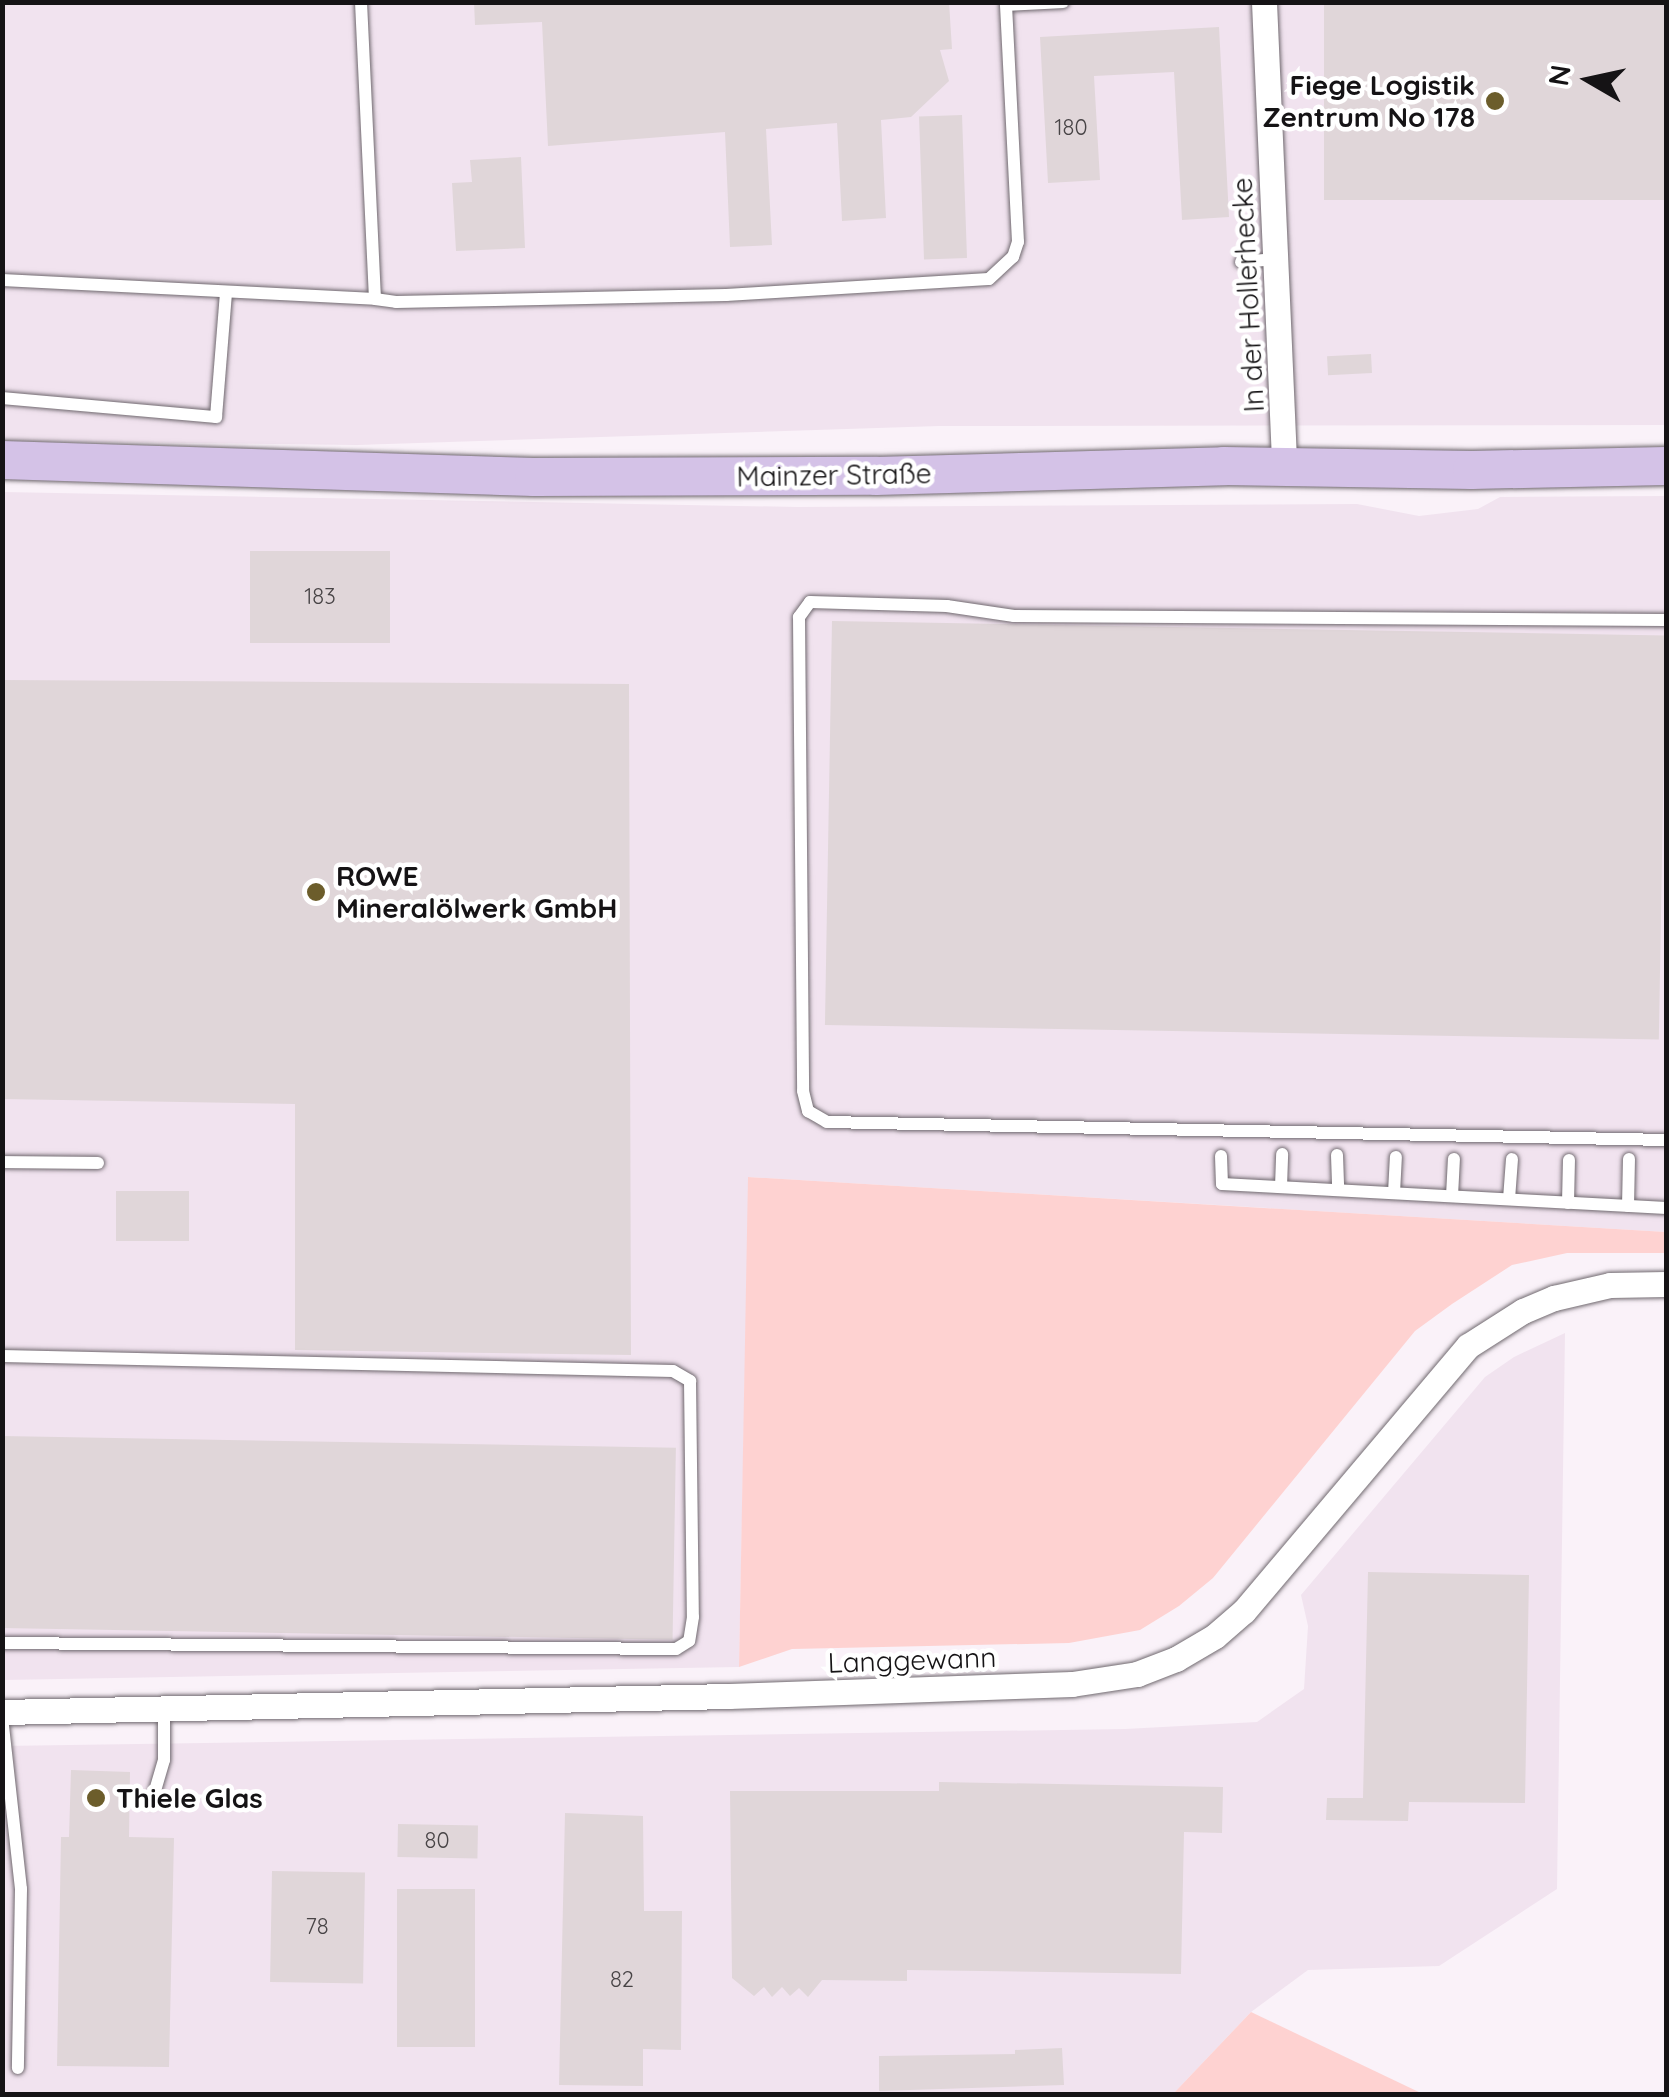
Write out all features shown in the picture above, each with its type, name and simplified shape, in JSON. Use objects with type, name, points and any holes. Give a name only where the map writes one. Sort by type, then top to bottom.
[{"type":"main road","name":"Mainzer Straße","points":[[2,460],[534,477],[876,476],[1284,466],[1472,470],[1666,466]]},
{"type":"street","name":"In der Hollerhecke","points":[[1264,2],[1284,466]]},
{"type":"street","name":"Langgewann","points":[[2,1714],[1053,1685],[1137,1674],[1202,1644],[1244,1611],[1468,1346],[1523,1311],[1554,1298],[1610,1284],[1666,1284]]},
{"type":"lane","points":[[361,2],[375,299]]},
{"type":"lane","points":[[2,280],[375,299],[726,295],[990,280],[1013,258],[1018,242],[1006,4],[1063,2]]},
{"type":"lane","points":[[1242,262],[1276,259]]},
{"type":"lane","points":[[2,398],[216,418],[226,292]]},
{"type":"lane","points":[[1666,620],[1014,616],[947,606],[810,602],[799,616],[803,1091],[808,1111],[827,1122],[1666,1140]]},
{"type":"lane","points":[[1281,1187],[1282,1154]]},
{"type":"lane","points":[[1337,1155],[1338,1190]]},
{"type":"lane","points":[[1221,1156],[1222,1184],[1666,1208]]},
{"type":"lane","points":[[1394,1193],[1396,1157]]},
{"type":"lane","points":[[1452,1196],[1454,1159]]},
{"type":"lane","points":[[1509,1199],[1512,1159]]},
{"type":"lane","points":[[1628,1206],[1629,1159]]},
{"type":"lane","points":[[1568,1202],[1569,1160]]},
{"type":"lane","points":[[2,1162],[98,1163]]},
{"type":"lane","points":[[2,1356],[672,1371],[690,1381],[693,1448],[693,1617],[689,1641],[676,1649],[2,1643]]},
{"type":"lane","points":[[152,1802],[164,1760],[164,1708]]},
{"type":"lane","points":[[2,1714],[20,1888],[18,2068]]},
{"type":"shaded area","points":[[2,3],[1666,3],[1666,425],[939,426],[357,445],[3,441]]},
{"type":"shaded area","points":[[3,492],[797,507],[1357,504],[1419,516],[1478,509],[1500,497],[1666,496],[1666,1232],[749,1177],[739,1667],[3,1680]]},
{"type":"shaded area","points":[[748,1177],[1666,1232],[1666,1253],[1567,1253],[1512,1265],[1452,1304],[1415,1331],[1213,1578],[1179,1606],[1140,1630],[1069,1643],[792,1649],[739,1667]]},
{"type":"shaded area","points":[[1565,1333],[1557,1889],[1439,1966],[1308,1970],[1251,2012],[1173,2094],[3,2094],[2,1746],[1125,1729],[1257,1722],[1304,1689],[1308,1626],[1301,1595],[1485,1377],[1514,1357]]},
{"type":"shaded area","points":[[1251,2012],[1423,2094],[1173,2094]]},
{"type":"building","points":[[474,2],[949,2],[952,49],[940,50],[949,81],[911,117],[881,120],[886,218],[842,221],[837,123],[766,129],[772,245],[730,247],[725,132],[548,146],[542,22],[475,25]]},
{"type":"building","name":"Fiege Logistik Zentrum No 178","points":[[1324,2],[1666,2],[1666,200],[1324,200]]},
{"type":"building","points":[[1219,27],[1229,217],[1182,220],[1174,72],[1094,76],[1100,180],[1048,183],[1040,37]]},
{"type":"building","points":[[962,115],[967,258],[924,259],[919,117]]},
{"type":"building","points":[[521,157],[525,248],[456,251],[452,183],[472,182],[470,160]]},
{"type":"building","points":[[1371,354],[1372,373],[1328,375],[1327,356]]},
{"type":"building","points":[[250,551],[390,551],[390,643],[250,643]]},
{"type":"building","points":[[832,621],[1666,636],[1659,1039],[825,1025]]},
{"type":"building","name":"ROWE Mineralölwerk GmbH","points":[[2,680],[629,684],[631,1355],[295,1350],[295,1104],[2,1099]]},
{"type":"building","points":[[116,1191],[189,1191],[189,1241],[116,1241]]},
{"type":"building","points":[[2,1436],[676,1448],[673,1640],[2,1628]]},
{"type":"building","points":[[1368,1572],[1529,1575],[1525,1803],[1409,1802],[1408,1821],[1326,1820],[1327,1798],[1363,1798]]},
{"type":"building","points":[[71,1770],[130,1772],[129,1837],[174,1838],[169,2067],[57,2066],[61,1837],[69,1837]]},
{"type":"building","points":[[939,1782],[1223,1787],[1222,1833],[1184,1832],[1181,1974],[907,1970],[907,1981],[822,1980],[808,1997],[799,1988],[790,1996],[782,1987],[772,1997],[764,1987],[754,1996],[732,1978],[730,1791],[939,1791]]},
{"type":"building","points":[[565,1813],[643,1816],[644,1911],[682,1911],[681,2050],[643,2049],[643,2086],[559,2085]]},
{"type":"building","points":[[398,1824],[478,1825],[477,1858],[397,1857]]},
{"type":"building","points":[[272,1871],[365,1873],[363,1984],[270,1982]]},
{"type":"building","points":[[397,1889],[475,1889],[475,2047],[397,2047]]},
{"type":"building","points":[[1062,2048],[1064,2085],[879,2091],[879,2056],[1015,2054],[1015,2050]]},
{"type":"place","name":"Fiege Logistik Zentrum No 178","points":[[1495,101]]},
{"type":"place","name":"ROWE Mineralölwerk GmbH","points":[[316,892]]},
{"type":"place","name":"Thiele Glas","points":[[96,1798]]}]
